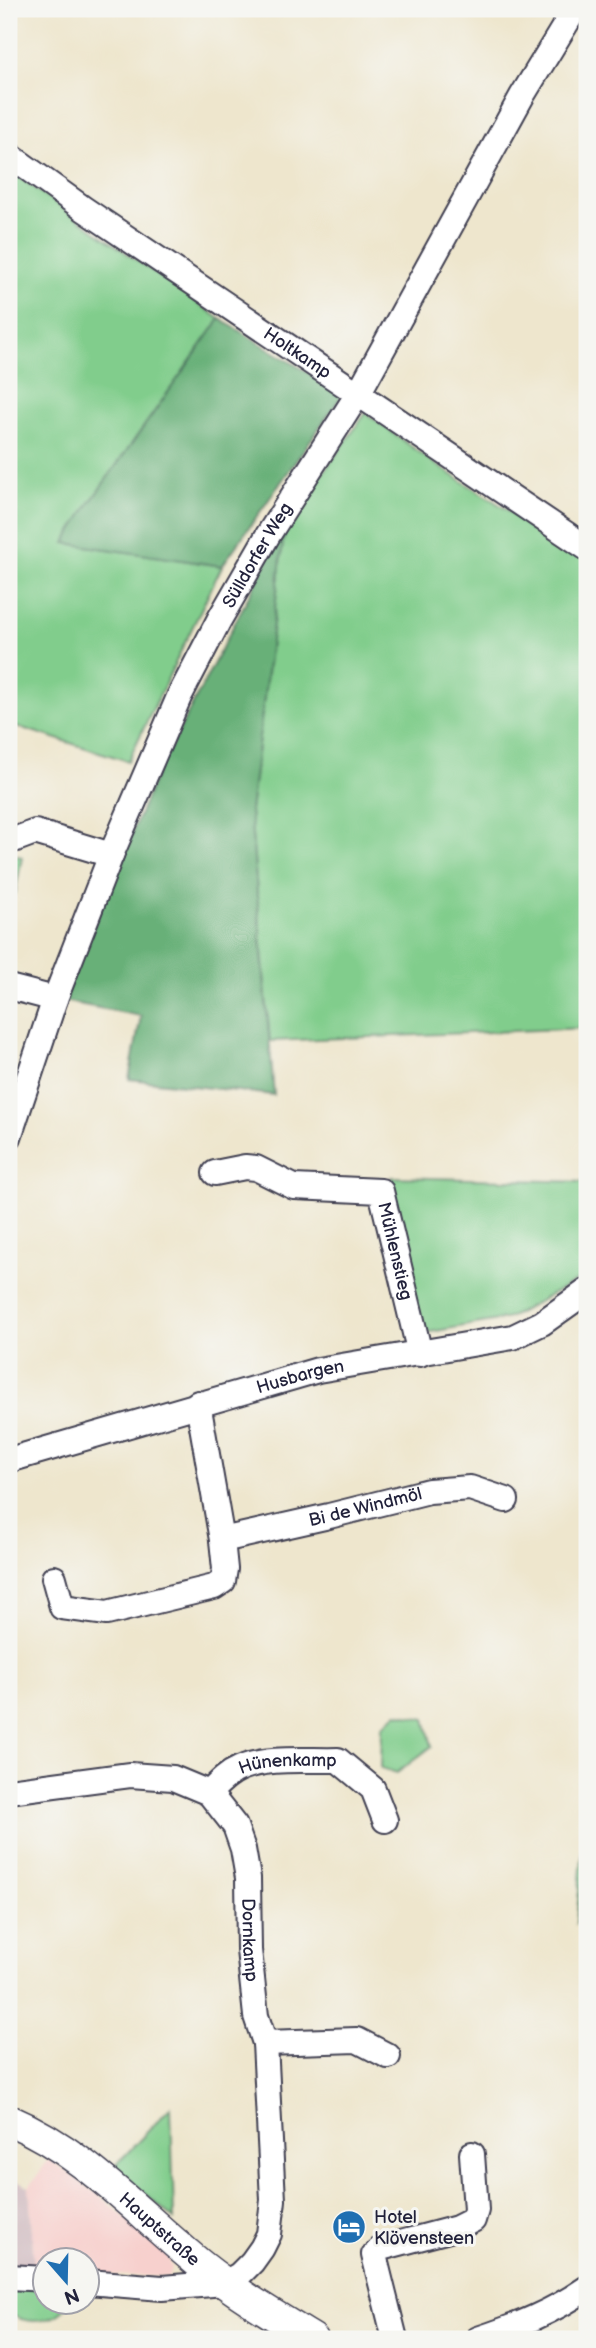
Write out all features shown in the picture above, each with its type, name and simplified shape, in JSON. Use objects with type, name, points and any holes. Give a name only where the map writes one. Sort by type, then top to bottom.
[{"type":"main road","name":"Hauptstraße","points":[[9,2120],[35,2131],[67,2151],[225,2283],[313,2339]]},
{"type":"street","name":"Sülldorfer Weg","points":[[9,1137],[55,999],[111,855],[179,697],[268,535],[358,394],[522,96],[575,9]]},
{"type":"street","name":"Holtkamp","points":[[9,155],[84,209],[587,548]]},
{"type":"street","points":[[9,839],[11,841],[36,832],[111,855]]},
{"type":"street","points":[[9,987],[55,999]]},
{"type":"street","name":"Mühlenstieg","points":[[215,1173],[245,1167],[256,1168],[294,1187],[381,1191],[420,1354]]},
{"type":"street","name":"Husbargen","points":[[9,1460],[318,1370],[513,1337],[542,1323],[587,1291]]},
{"type":"street","points":[[54,1578],[62,1607],[107,1613],[214,1587],[223,1581],[225,1569],[222,1541],[198,1403]]},
{"type":"street","name":"Bi de Windmöl","points":[[222,1541],[429,1490],[470,1488],[506,1500]]},
{"type":"street","name":"Hünenkamp","points":[[209,1793],[225,1777],[258,1763],[338,1760],[373,1789],[385,1820]]},
{"type":"street","points":[[9,1791],[108,1777],[154,1775],[192,1784],[209,1793]]},
{"type":"street","name":"Dornkamp","points":[[209,1793],[235,1826],[243,1849],[248,1878],[249,1950],[256,2016],[265,2043],[273,2200],[269,2234],[262,2248],[239,2275],[225,2283]]},
{"type":"street","points":[[265,2043],[357,2040],[388,2056]]},
{"type":"street","points":[[395,2339],[374,2255],[381,2248],[457,2228],[473,2220],[476,2210],[472,2154]]},
{"type":"street","points":[[9,2277],[32,2278]]},
{"type":"street","points":[[102,2283],[162,2288],[225,2283]]},
{"type":"street","points":[[478,2339],[523,2324],[551,2311],[587,2288]]},
{"type":"shaded area","points":[[49,2159],[103,2198],[168,2256],[172,2268],[168,2277],[102,2275],[102,2246],[33,2246],[29,2187]]},
{"type":"shaded area","points":[[9,2178],[29,2187],[33,2246],[32,2269],[9,2268]]},
{"type":"green space","points":[[9,170],[220,319],[89,504],[66,543],[222,566],[128,761],[9,724]]},
{"type":"green space","points":[[220,319],[343,394],[222,566],[65,543],[89,504]]},
{"type":"green space","points":[[366,413],[435,464],[587,560],[587,1028],[270,1041],[250,811],[285,526]]},
{"type":"green space","points":[[285,526],[250,811],[274,1095],[129,1079],[141,1016],[62,1001],[155,777]]},
{"type":"green space","points":[[9,854],[22,857],[15,894],[9,893]]},
{"type":"green space","points":[[391,1177],[587,1182],[587,1275],[509,1318],[419,1334]]},
{"type":"green space","points":[[397,1713],[425,1719],[432,1746],[397,1773],[381,1768],[382,1727]]},
{"type":"green space","points":[[587,1805],[587,1914],[576,1923]]},
{"type":"green space","points":[[171,2107],[174,2219],[114,2167]]},
{"type":"green space","points":[[9,2285],[32,2286],[32,2316],[54,2316],[33,2321],[9,2313]]},
{"type":"place","name":"Hotel Klövensteen","points":[[349,2227]]}]
